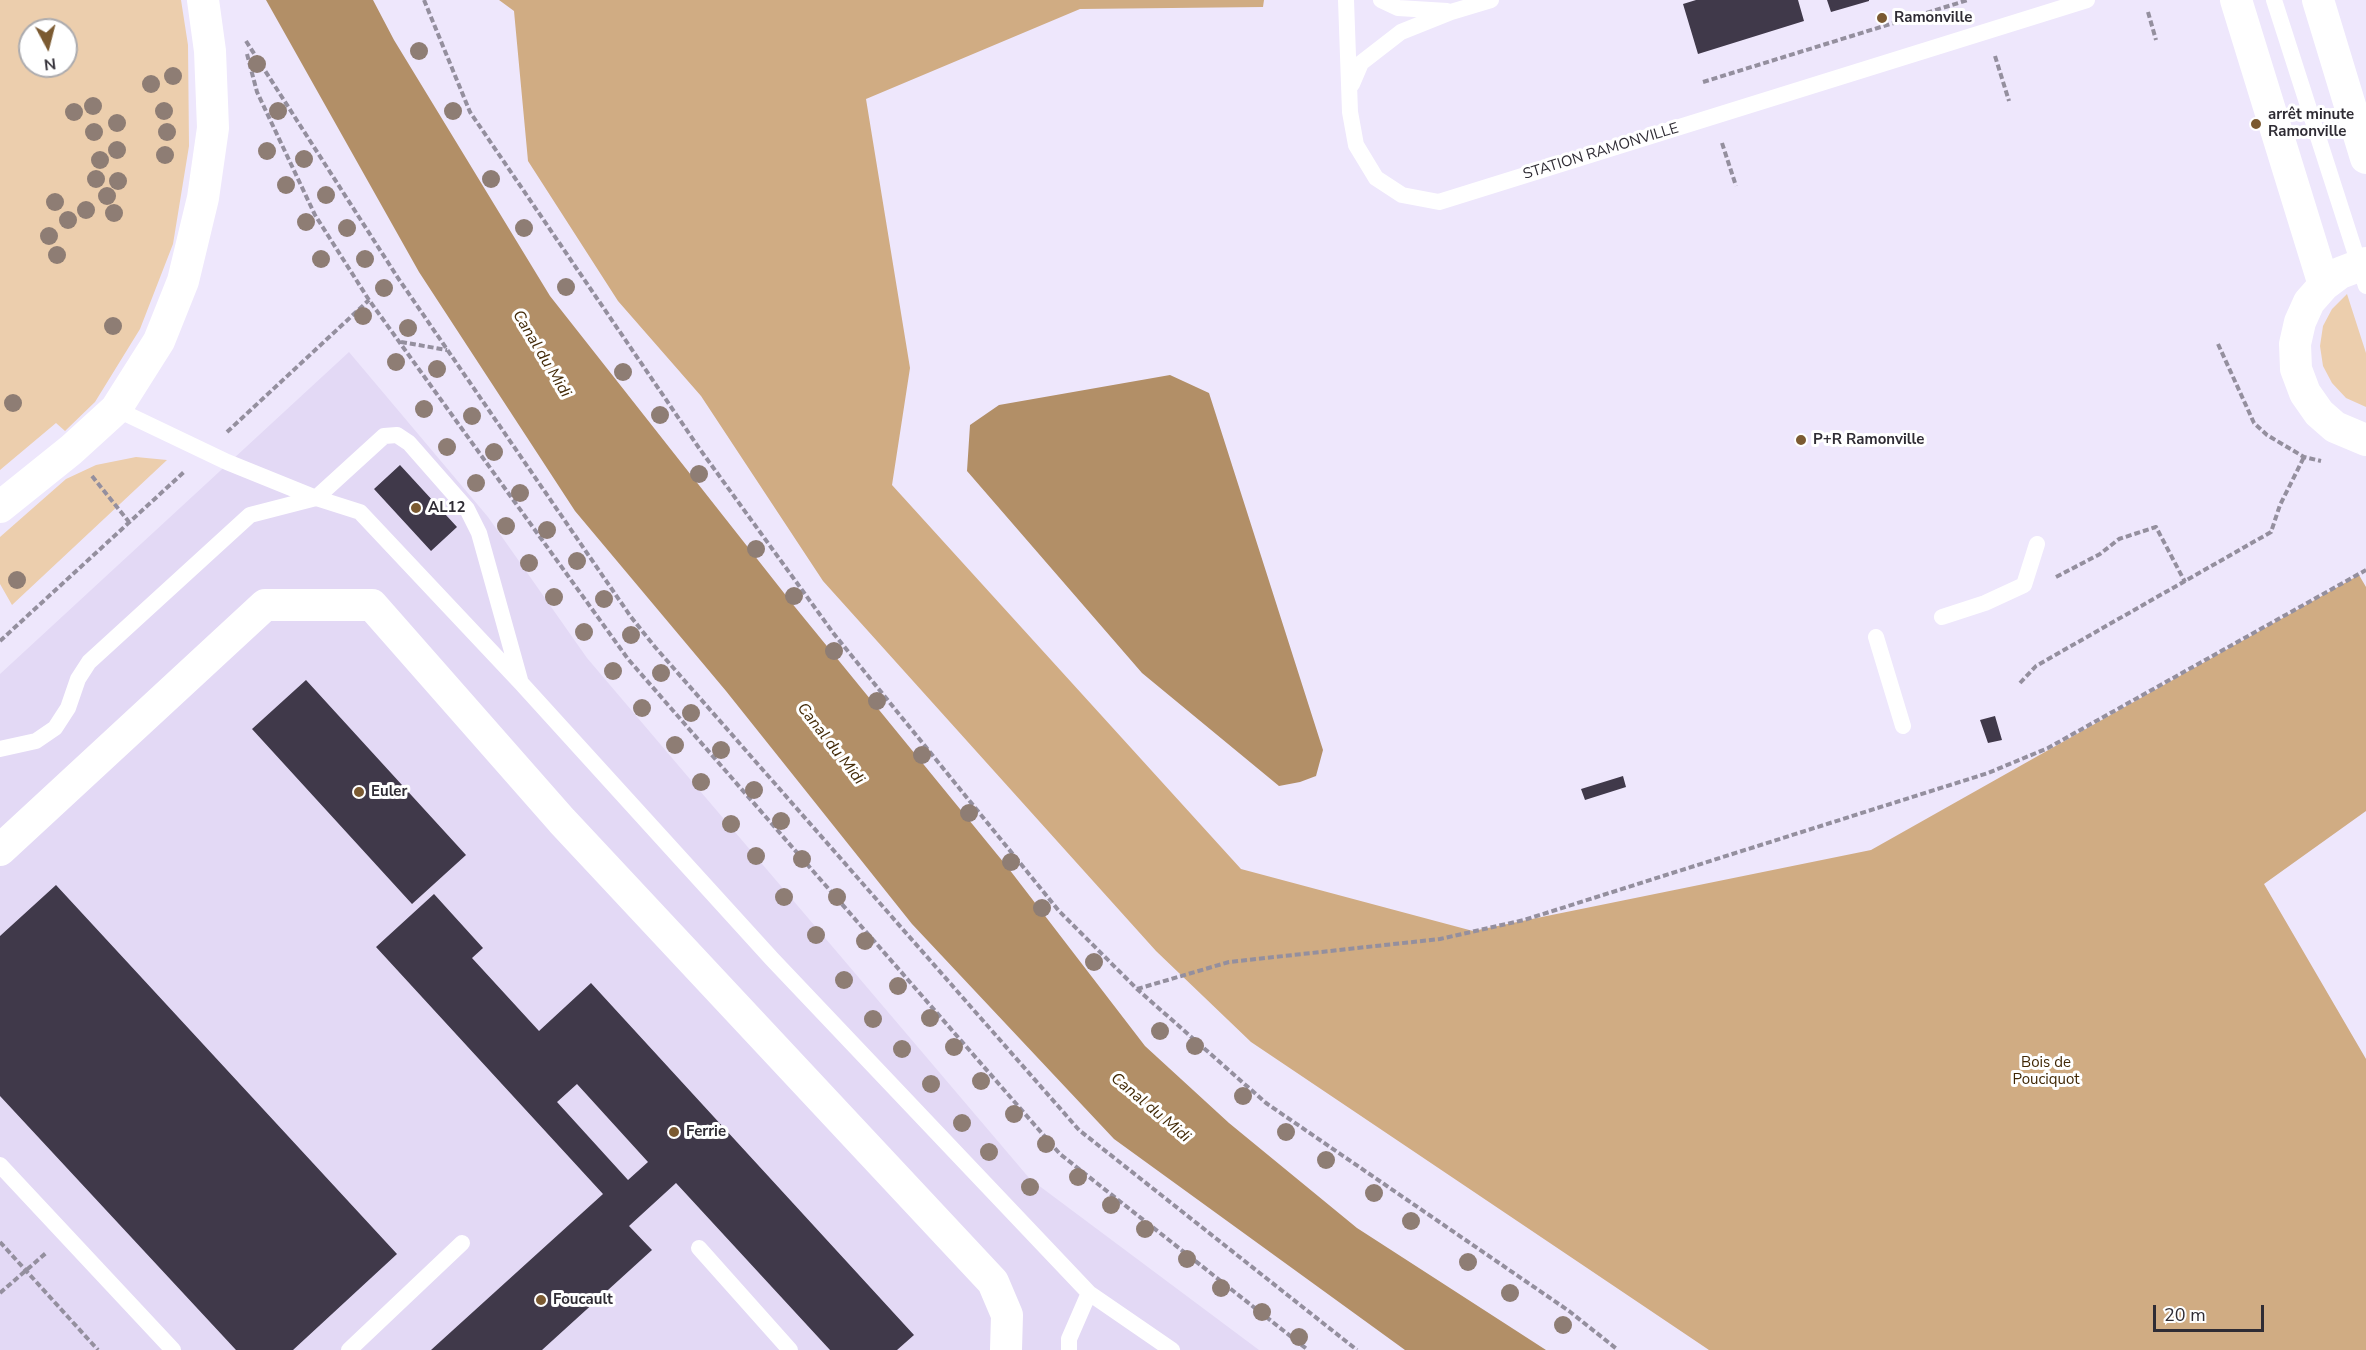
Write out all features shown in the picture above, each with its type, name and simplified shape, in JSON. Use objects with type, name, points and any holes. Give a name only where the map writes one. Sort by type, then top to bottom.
[{"type":"street","points":[[0,507],[71,450],[116,409],[159,341],[183,281],[203,198],[213,128],[210,51],[203,0]]},
{"type":"street","points":[[2236,0],[2324,285]]},
{"type":"street","points":[[2318,0],[2366,158]]},
{"type":"street","points":[[2364,271],[2340,273],[2324,285],[2309,302],[2300,322],[2295,344],[2296,369],[2305,393],[2319,414],[2335,427],[2353,437],[2366,440]]},
{"type":"street","points":[[0,850],[265,605],[372,605],[562,821],[993,1282],[1007,1315],[1006,1350]]},
{"type":"lane","points":[[1346,0],[1350,90]]},
{"type":"lane","points":[[1381,0],[1398,8],[1451,12]]},
{"type":"lane","name":"STATION RAMONVILLE","points":[[1491,0],[1451,12],[1401,32],[1361,63],[1350,90],[1350,112],[1356,145],[1376,178],[1401,195],[1439,202],[2087,0]]},
{"type":"lane","points":[[2274,0],[2364,271]]},
{"type":"lane","points":[[116,409],[227,462],[316,498],[360,512],[521,683],[772,959],[1089,1293],[1172,1350]]},
{"type":"lane","points":[[0,749],[36,741],[54,728],[65,714],[78,679],[89,662],[250,515],[316,498],[384,436],[397,435],[409,443],[467,509],[479,533],[521,683]]},
{"type":"lane","points":[[1942,617],[1985,603],[2024,585],[2037,544]]},
{"type":"lane","points":[[1876,636],[1903,726]]},
{"type":"lane","points":[[0,1165],[173,1350]]},
{"type":"lane","points":[[349,1350],[462,1243]]},
{"type":"lane","points":[[699,1248],[789,1350]]},
{"type":"lane","points":[[1069,1350],[1069,1339],[1089,1293]]},
{"type":"path","points":[[424,0],[470,112],[699,448],[842,643],[1059,911],[1137,989],[1266,1103],[1569,1311],[1618,1350]]},
{"type":"path","points":[[1703,81],[1968,0]]},
{"type":"path","points":[[2148,12],[2156,40]]},
{"type":"path","points":[[1308,1350],[1075,1168],[1040,1132],[628,659],[369,300],[315,215],[256,92],[242,36],[398,278],[631,617],[655,647],[1079,1130],[1356,1350]]},
{"type":"path","points":[[1720,137],[1736,186]]},
{"type":"path","points":[[400,342],[448,350]]},
{"type":"path","points":[[2218,344],[2254,423],[2267,435],[2304,457],[2323,462]]},
{"type":"path","points":[[2020,683],[2036,666],[2271,532],[2280,505],[2304,457]]},
{"type":"path","points":[[2024,585],[2038,587],[2100,554],[2119,539],[2156,527],[2185,582]]},
{"type":"path","points":[[1137,989],[1229,962],[1440,939],[1524,920],[1988,773],[2048,748],[2366,570]]},
{"type":"path","points":[[0,1293],[67,1235]]},
{"type":"path","points":[[0,1242],[98,1350]]},
{"type":"shaded area","points":[[0,0],[181,0],[188,45],[189,146],[173,244],[140,329],[95,402],[65,431],[56,423],[0,470]]},
{"type":"shaded area","points":[[2347,294],[2366,353],[2366,407],[2346,398],[2332,383],[2323,366],[2320,346],[2323,326],[2332,309]]},
{"type":"shaded area","points":[[349,352],[488,517],[587,658],[1030,1179],[1259,1350],[0,1350],[0,674]]},
{"type":"shaded area","points":[[136,457],[167,460],[12,605],[0,584],[0,537],[66,479],[96,465]]},
{"type":"green space","name":"Bois de Pouciquot","points":[[499,0],[1264,0],[1263,7],[1080,9],[866,99],[910,368],[892,485],[1241,869],[1473,931],[1871,850],[2359,575],[2366,587],[2366,811],[2264,884],[2366,1059],[2366,1350],[1709,1350],[1251,1042],[1156,951],[823,581],[701,396],[618,301],[528,161],[514,11]]},
{"type":"water","name":"Canal du Midi","points":[[266,0],[373,0],[394,40],[550,296],[795,607],[1009,869],[1145,1046],[1229,1123],[1357,1228],[1546,1350],[1405,1350],[1114,1139],[912,924],[726,691],[575,511],[419,272]]},
{"type":"water","points":[[1170,375],[1209,393],[1323,750],[1316,776],[1300,782],[1279,786],[1142,673],[967,471],[970,425],[999,405]]},
{"type":"building","points":[[1696,0],[1798,0],[1804,21],[1698,54],[1683,4]]},
{"type":"building","points":[[1827,0],[1869,0],[1869,1],[1831,12]]},
{"type":"building","name":"AL12","points":[[400,465],[457,527],[431,551],[374,489]]},
{"type":"building","name":"Euler","points":[[306,680],[466,855],[412,904],[252,729]]},
{"type":"building","points":[[1995,716],[2002,740],[1988,743],[1980,720]]},
{"type":"building","points":[[1623,776],[1626,787],[1585,800],[1581,789]]},
{"type":"building","points":[[56,885],[397,1254],[293,1350],[236,1350],[0,1096],[0,936]]},
{"type":"building","name":"Ferrie","points":[[434,894],[483,948],[472,958],[539,1031],[591,983],[914,1335],[897,1350],[830,1350],[676,1183],[629,1226],[652,1250],[542,1350],[431,1350],[603,1194],[376,947]],"holes":[[[577,1084],[648,1162],[628,1180],[557,1102]]]},
{"type":"place","name":"Ramonville","points":[[1882,18]]},
{"type":"place","name":"arrêt minute Ramonville","points":[[2256,124]]},
{"type":"place","name":"P+R Ramonville","points":[[1801,440]]},
{"type":"place","name":"AL12","points":[[416,508]]},
{"type":"place","name":"Euler","points":[[359,792]]},
{"type":"place","name":"Ferrie","points":[[674,1132]]},
{"type":"place","name":"Foucault","points":[[541,1300]]}]
